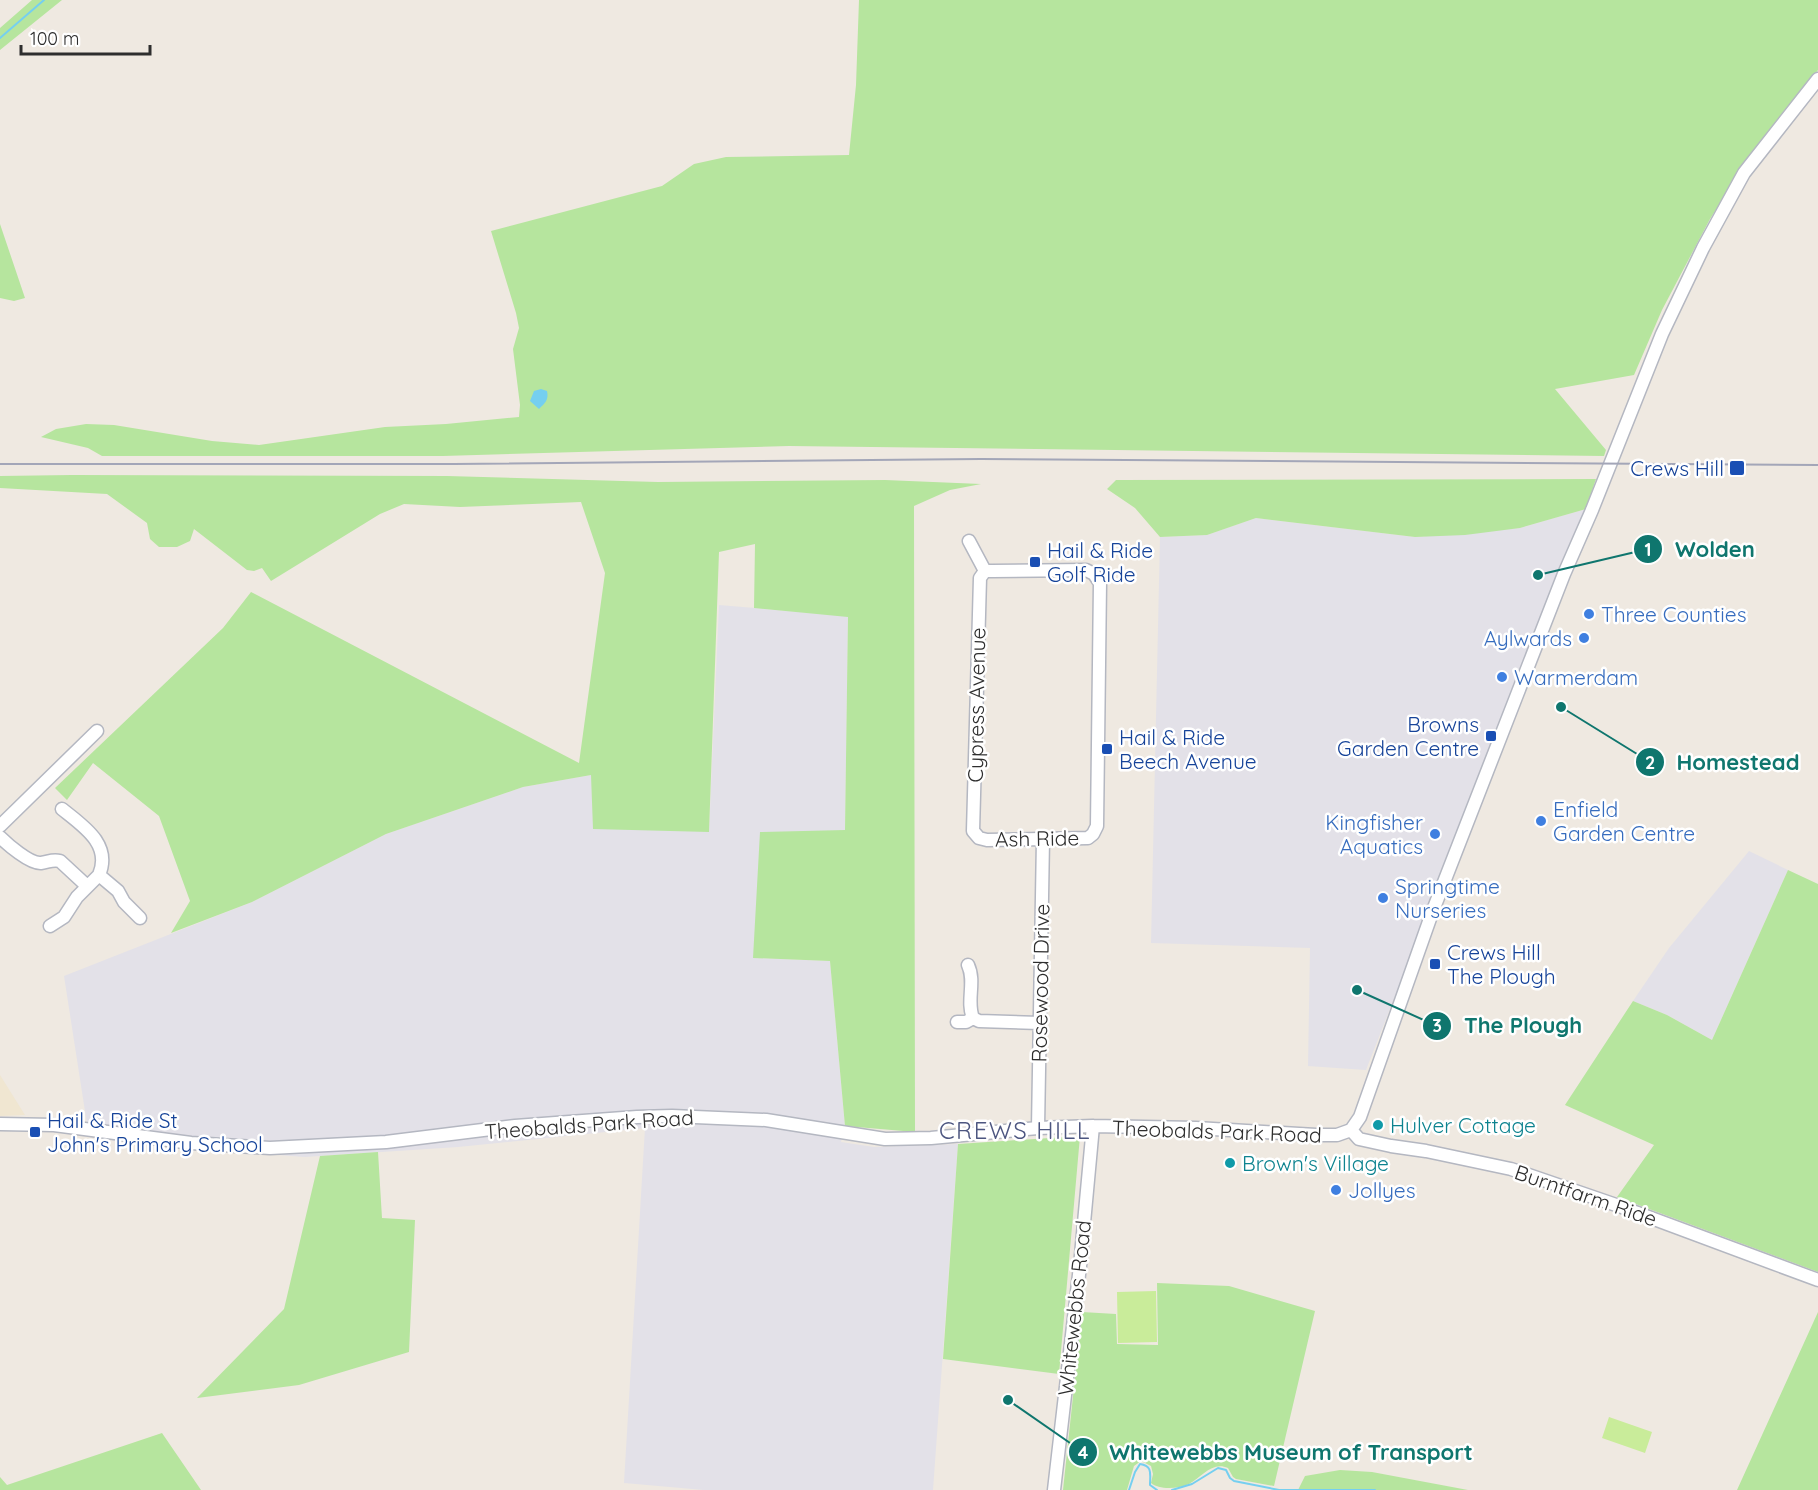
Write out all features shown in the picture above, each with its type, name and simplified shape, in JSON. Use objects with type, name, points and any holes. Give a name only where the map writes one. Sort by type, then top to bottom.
[{"type":"street","points":[[1353,1127],[1427,926],[1560,584],[1662,334],[1703,248],[1744,173],[1818,79]]},
{"type":"street","points":[[969,541],[985,571]]},
{"type":"street","name":"Ash Ride","points":[[979,838],[987,840],[1088,838],[1097,826],[1100,582],[1094,574],[1086,570],[985,571]]},
{"type":"street","name":"Cypress Avenue","points":[[979,838],[973,831],[979,594],[980,578],[985,571]]},
{"type":"street","points":[[0,826],[97,731]]},
{"type":"street","points":[[50,926],[64,917],[87,886],[99,875],[104,857],[95,838],[62,809]]},
{"type":"street","points":[[0,837],[32,862],[60,861],[87,886]]},
{"type":"street","name":"Rosewood Drive","points":[[1038,1128],[1043,838]]},
{"type":"street","points":[[99,875],[118,891],[124,902],[140,918]]},
{"type":"street","points":[[968,965],[972,972],[970,1011],[973,1018],[979,1021],[1039,1023]]},
{"type":"street","points":[[957,1022],[966,1022],[973,1018]]},
{"type":"street","name":"Theobalds Park Road","points":[[0,1124],[54,1125],[191,1143],[270,1148],[386,1142],[515,1126],[672,1116],[766,1120],[885,1139],[931,1138],[1038,1128],[1093,1126],[1196,1128],[1316,1136],[1337,1135],[1353,1127]]},
{"type":"street","name":"Whitewebbs Road","points":[[1054,1490],[1080,1266],[1093,1126]]},
{"type":"street","name":"Burntfarm Ride","points":[[1353,1127],[1359,1139],[1511,1169],[1630,1210],[1818,1280]]},
{"type":"shaded area","points":[[1586,509],[1366,1070],[1308,1066],[1310,948],[1151,943],[1160,537],[1207,535],[1256,518],[1415,537],[1520,528]]},
{"type":"shaded area","points":[[719,605],[848,616],[845,830],[754,958],[830,961],[845,1126],[841,1142],[874,1147],[958,1144],[933,1490],[704,1490],[624,1483],[645,1128],[458,1147],[305,1157],[144,1145],[89,1137],[64,976],[252,902],[386,834],[523,787],[591,775],[709,832]]},
{"type":"shaded area","points":[[1749,851],[1788,870],[1712,1040],[1667,1015],[1633,1001],[1669,948]]},
{"type":"shaded area","points":[[0,1075],[25,1115],[0,1116]]},
{"type":"green space","points":[[32,0],[62,0],[0,50],[0,28]]},
{"type":"green space","points":[[859,0],[1818,0],[1818,70],[1741,171],[1710,219],[1662,310],[1634,375],[1555,389],[1606,450],[1604,456],[789,446],[443,456],[102,456],[88,448],[41,437],[56,429],[86,424],[114,425],[212,441],[259,445],[385,427],[519,417],[520,405],[513,349],[519,328],[491,231],[662,186],[694,164],[726,157],[849,155],[856,85]]},
{"type":"green space","points":[[0,224],[25,298],[14,301],[0,298]]},
{"type":"green space","points":[[0,476],[447,476],[658,482],[885,480],[981,484],[950,490],[914,506],[915,1132],[845,1126],[830,961],[753,958],[760,832],[845,830],[848,617],[754,608],[755,544],[719,552],[709,832],[593,829],[591,775],[523,787],[386,834],[252,902],[171,933],[190,901],[159,816],[93,763],[67,800],[55,788],[223,628],[251,592],[579,763],[605,573],[581,502],[460,507],[404,504],[380,514],[271,581],[262,568],[254,571],[247,570],[194,529],[190,541],[177,547],[159,547],[150,539],[147,523],[107,494],[0,488]]},
{"type":"green space","points":[[1596,479],[1586,509],[1520,528],[1465,535],[1415,537],[1256,518],[1207,535],[1160,537],[1135,508],[1107,489],[1116,480]]},
{"type":"green space","points":[[1788,870],[1818,884],[1818,1272],[1617,1197],[1654,1145],[1565,1105],[1633,1001],[1667,1015],[1712,1040]]},
{"type":"green space","points":[[1080,1136],[1059,1374],[943,1359],[958,1144]]},
{"type":"green space","points":[[378,1152],[382,1218],[415,1220],[409,1352],[299,1385],[197,1398],[284,1309],[320,1156]]},
{"type":"green space","points":[[1157,1283],[1229,1286],[1315,1311],[1274,1486],[1236,1479],[1228,1468],[1222,1466],[1212,1468],[1185,1486],[1159,1487],[1151,1483],[1153,1474],[1151,1466],[1141,1461],[1134,1466],[1127,1490],[1063,1490],[1082,1312],[1116,1314],[1117,1344],[1158,1345]]},
{"type":"green space","points":[[1156,1291],[1157,1342],[1118,1343],[1117,1292]]},
{"type":"green space","points":[[1818,1312],[1818,1490],[1737,1490]]},
{"type":"green space","points":[[1609,1417],[1652,1432],[1645,1453],[1602,1438]]},
{"type":"green space","points":[[162,1433],[201,1490],[0,1490],[0,1477],[7,1485]]},
{"type":"green space","points":[[1340,1470],[1372,1472],[1468,1490],[1298,1490],[1305,1476]]},
{"type":"water","points":[[541,389],[547,391],[547,399],[539,409],[530,401],[534,391]]},
{"type":"waterway","points":[[0,38],[44,0]]},
{"type":"waterway","points":[[1129,1490],[1140,1464],[1149,1469],[1150,1485],[1157,1490]]},
{"type":"waterway","points":[[1172,1490],[1192,1484],[1218,1468],[1226,1470],[1234,1481],[1279,1490],[1375,1490]]},
{"type":"railway","points":[[0,464],[454,464],[981,459],[1818,465]]},
{"type":"place","name":"Crews Hill","points":[[1737,468]]},
{"type":"place","name":"Hail & Ride Golf Ride","points":[[1035,562]]},
{"type":"place","name":"Wolden","points":[[1538,575]]},
{"type":"place","name":"Three Counties","points":[[1589,614]]},
{"type":"place","name":"Aylwards","points":[[1584,638]]},
{"type":"place","name":"Warmerdam","points":[[1502,677]]},
{"type":"place","name":"Homestead","points":[[1561,707]]},
{"type":"place","name":"Browns Garden Centre","points":[[1491,736]]},
{"type":"place","name":"Hail & Ride Beech Avenue","points":[[1107,749]]},
{"type":"place","name":"Enfield Garden Centre","points":[[1541,821]]},
{"type":"place","name":"Kingfisher Aquatics","points":[[1435,834]]},
{"type":"place","name":"Springtime Nurseries","points":[[1383,898]]},
{"type":"place","name":"Crews Hill The Plough","points":[[1435,964]]},
{"type":"place","name":"The Plough","points":[[1357,990]]},
{"type":"place","name":"Hulver Cottage","points":[[1378,1125]]},
{"type":"place","name":"Hail & Ride St John's Primary School","points":[[35,1132]]},
{"type":"place","name":"Brown's Village","points":[[1230,1163]]},
{"type":"place","name":"Jollyes","points":[[1336,1190]]},
{"type":"place","name":"Whitewebbs Museum of Transport","points":[[1008,1400]]},
{"type":"district","name":"CREWS HILL","points":[[1015,1130]]}]
